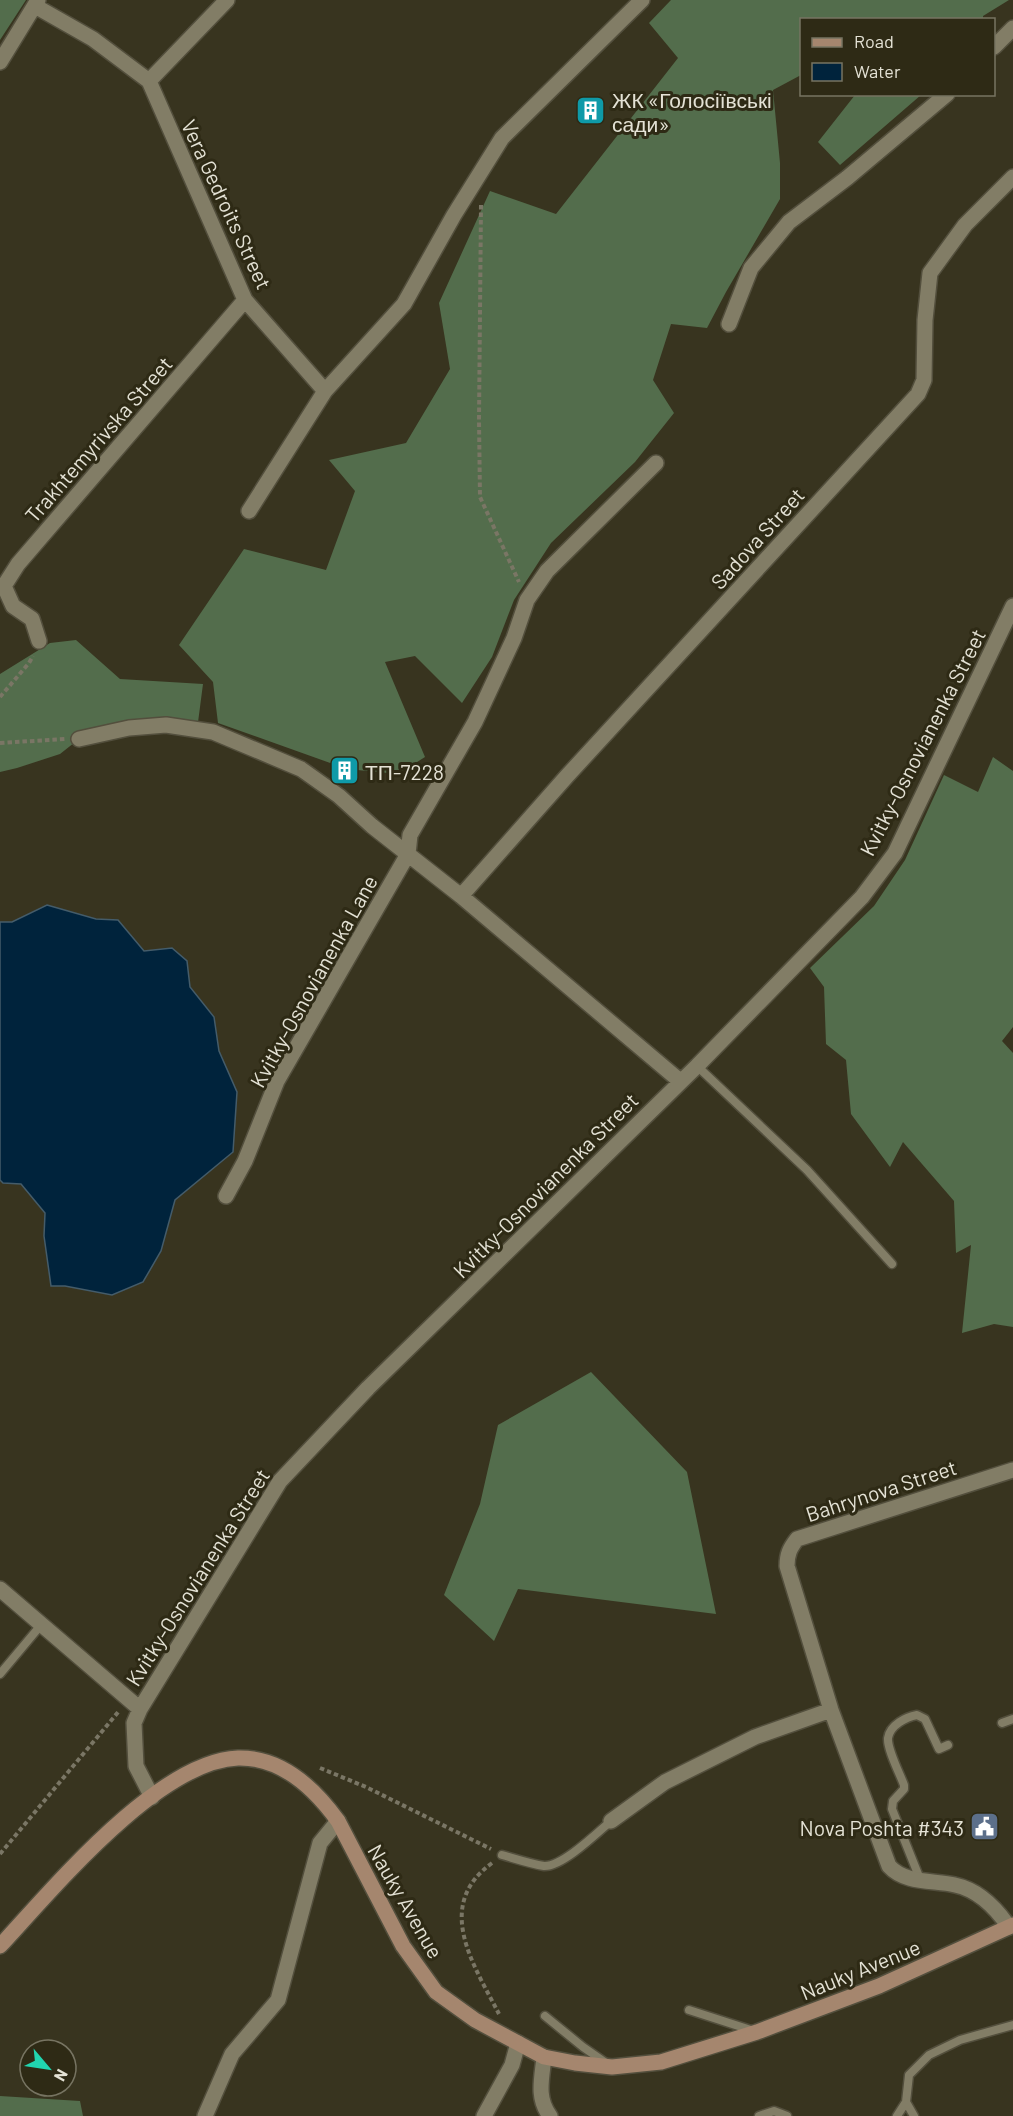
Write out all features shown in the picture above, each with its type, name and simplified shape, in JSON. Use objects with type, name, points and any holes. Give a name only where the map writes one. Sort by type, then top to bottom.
[{"type":"main road","name":"Nauky Avenue","points":[[0,1946],[69,1870],[113,1828],[152,1797],[202,1766],[239,1758],[270,1763],[304,1782],[325,1803],[338,1821],[403,1946],[436,1992],[475,2020],[544,2057],[612,2067],[661,2062],[757,2032],[879,1986],[1011,1926]]},
{"type":"street","points":[[0,62],[36,3],[93,39],[150,81],[227,0]]},
{"type":"street","points":[[249,511],[326,391],[404,304],[454,215],[502,138],[642,0]]},
{"type":"street","points":[[995,45],[1013,28]]},
{"type":"street","name":"Vera Gedroits Street","points":[[150,81],[245,300],[326,391]]},
{"type":"street","points":[[729,324],[751,268],[789,222],[847,178],[945,96]]},
{"type":"street","name":"Sadova Street","points":[[461,896],[575,768],[918,394],[924,380],[925,320],[930,273],[965,225],[1013,177]]},
{"type":"street","name":"Trakhtemyrivska Street","points":[[39,641],[32,619],[14,606],[4,586],[18,564],[245,300]]},
{"type":"street","name":"Kvitky-Osnovianenka Lane","points":[[226,1196],[245,1161],[277,1081],[408,854],[410,835],[475,722],[514,638],[527,600],[547,571],[656,463]]},
{"type":"street","name":"Kvitky-Osnovianenka Street","points":[[152,1797],[136,1766],[134,1704],[280,1480],[368,1388],[565,1197],[862,897],[895,853],[1013,606]]},
{"type":"street","points":[[79,739],[129,728],[166,725],[213,732],[300,769],[339,796],[372,826],[461,896],[680,1081]]},
{"type":"street","name":"Bahrynova Street","points":[[1011,1926],[988,1902],[972,1892],[957,1885],[903,1877],[889,1866],[831,1710],[787,1566],[787,1557],[789,1548],[797,1539],[1013,1470]]},
{"type":"street","points":[[0,1589],[134,1704]]},
{"type":"street","points":[[611,1821],[665,1782],[755,1737],[831,1710]]},
{"type":"street","points":[[205,2116],[232,2054],[278,2000],[320,1843],[338,1821]]},
{"type":"street","points":[[484,2116],[512,2065],[513,2040]]},
{"type":"street","points":[[544,2057],[540,2093],[550,2116]]},
{"type":"lane","points":[[697,1065],[807,1170],[892,1264]]},
{"type":"lane","points":[[0,1674],[41,1624]]},
{"type":"lane","points":[[920,1879],[892,1809],[892,1801],[904,1789],[904,1785],[888,1738],[893,1728],[901,1721],[917,1715],[925,1719],[939,1749],[948,1745]]},
{"type":"lane","points":[[1002,1723],[1013,1719]]},
{"type":"lane","points":[[502,1855],[544,1866],[552,1865],[562,1860],[611,1821]]},
{"type":"lane","points":[[689,2010],[757,2032]]},
{"type":"lane","points":[[545,2016],[612,2067]]},
{"type":"lane","points":[[897,2116],[906,2102],[909,2075],[929,2055],[960,2040],[1013,2025]]},
{"type":"lane","points":[[906,2102],[914,2116]]},
{"type":"lane","points":[[759,2116],[774,2110],[787,2116]]},
{"type":"path","points":[[481,171],[480,497],[527,600]]},
{"type":"path","points":[[0,697],[29,663],[39,641]]},
{"type":"path","points":[[0,743],[79,739]]},
{"type":"path","points":[[0,1854],[134,1704]]},
{"type":"path","points":[[320,1768],[366,1787],[502,1855],[486,1867],[474,1882],[465,1897],[461,1918],[464,1943],[513,2040]]},
{"type":"green space","points":[[0,0],[26,0],[0,40]]},
{"type":"green space","points":[[671,0],[1009,0],[983,18],[800,18],[800,76],[773,90],[780,163],[780,199],[707,328],[671,324],[653,380],[674,413],[635,462],[551,543],[514,600],[492,657],[462,703],[415,656],[385,662],[425,757],[398,774],[347,769],[218,723],[213,682],[179,645],[244,549],[326,570],[355,491],[329,460],[406,443],[450,369],[439,303],[490,191],[556,214],[678,58],[649,23]]},
{"type":"green space","points":[[854,96],[920,96],[840,165],[818,142]]},
{"type":"green space","points":[[76,640],[120,679],[203,684],[197,730],[79,739],[60,754],[0,772],[0,674],[50,643]]},
{"type":"green space","points":[[993,757],[1013,771],[1013,1027],[1002,1041],[1013,1053],[1013,1327],[994,1324],[962,1333],[971,1245],[956,1253],[954,1201],[903,1142],[890,1167],[851,1114],[846,1060],[826,1044],[824,987],[810,968],[874,906],[905,860],[944,775],[978,792]]},
{"type":"green space","points":[[591,1372],[687,1472],[716,1614],[518,1589],[494,1641],[444,1595],[480,1504],[498,1425]]},
{"type":"green space","points":[[0,2096],[80,2101],[83,2116],[0,2116]]},
{"type":"water","points":[[47,905],[96,919],[118,920],[144,951],[172,948],[187,961],[190,987],[214,1017],[219,1051],[237,1092],[233,1152],[175,1200],[161,1251],[143,1282],[112,1295],[65,1286],[51,1286],[44,1236],[45,1213],[21,1184],[3,1183],[0,1180],[0,922],[12,922]]},
{"type":"place","name":"ЖК «Голосіївські сади»","points":[[591,111]]},
{"type":"place","name":"ТП-7228","points":[[344,771]]},
{"type":"place","name":"Nova Poshta #343","points":[[985,1827]]}]
